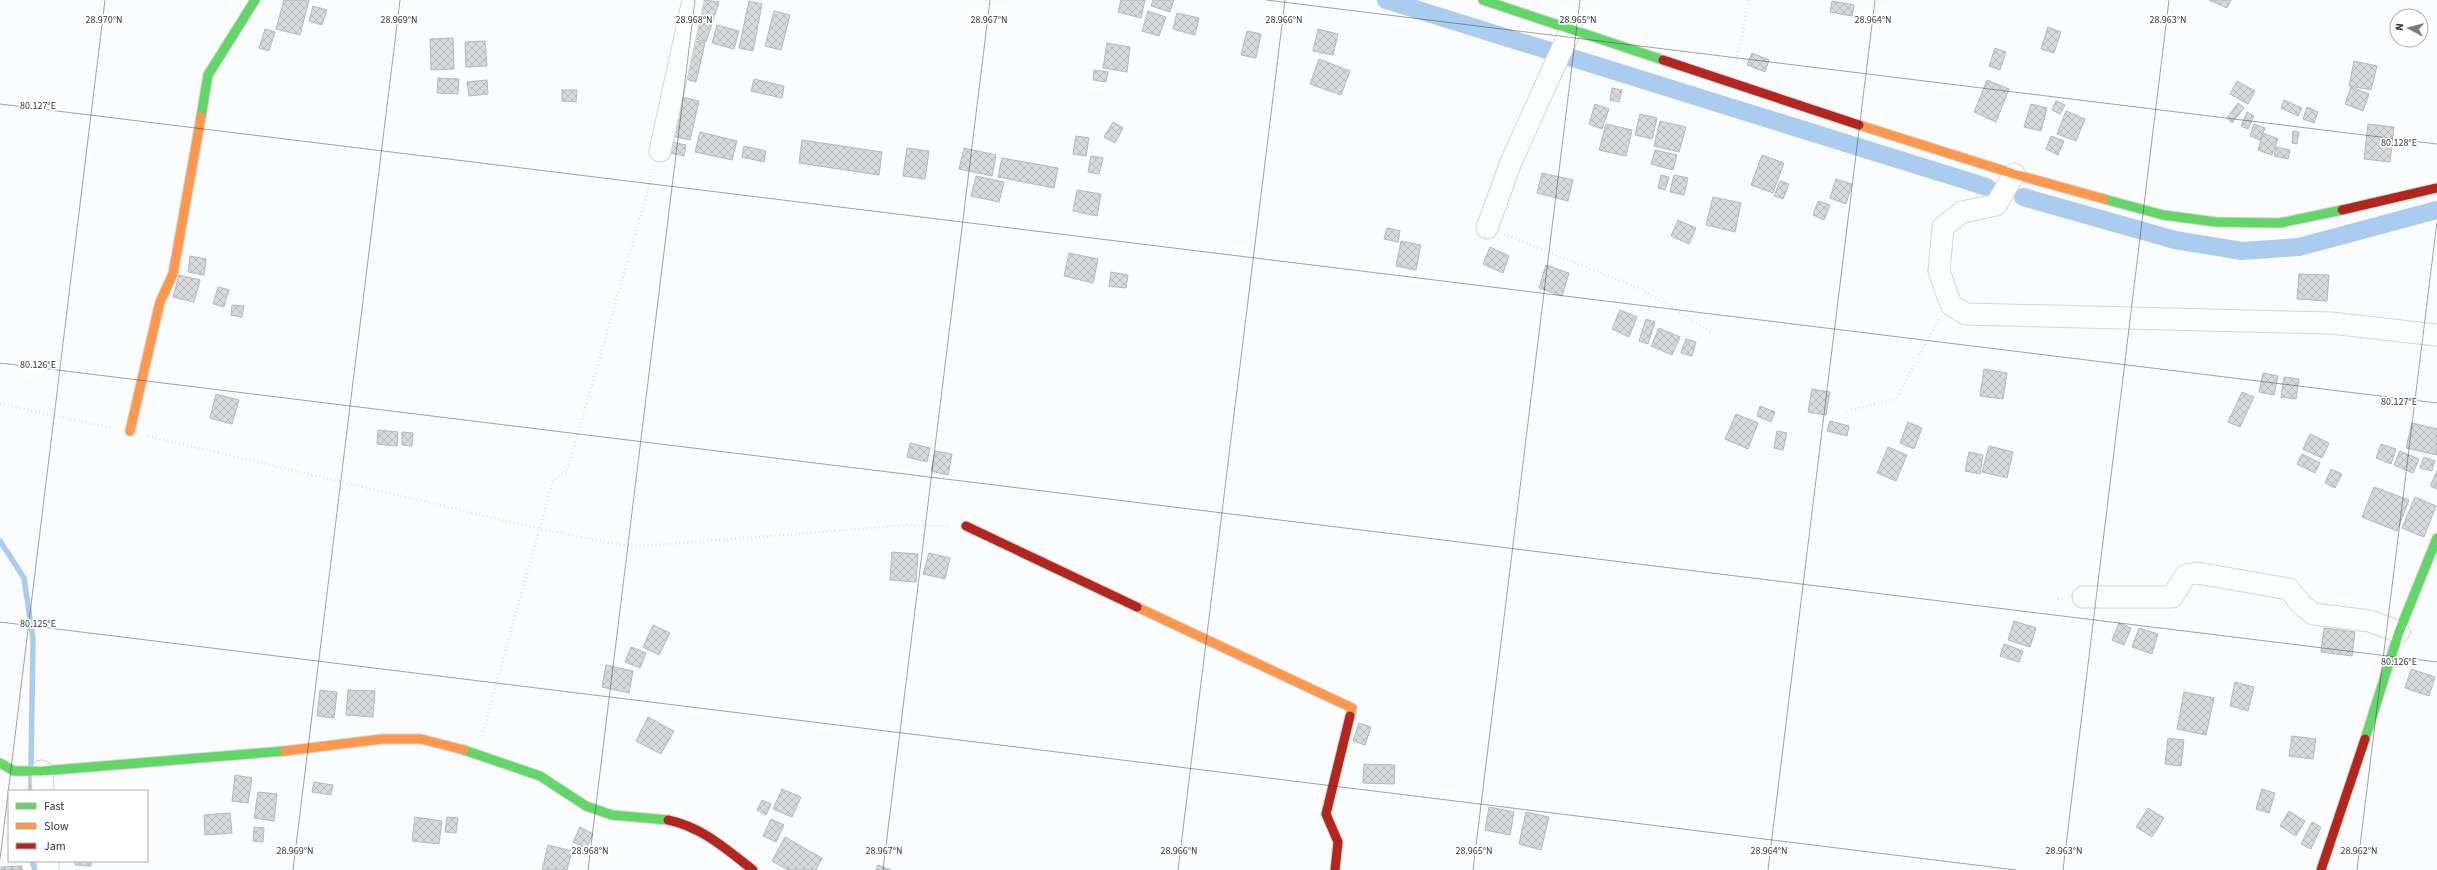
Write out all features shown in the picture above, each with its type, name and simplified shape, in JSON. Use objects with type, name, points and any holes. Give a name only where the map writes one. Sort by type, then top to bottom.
[{"type":"street","points":[[130,432],[160,302],[173,274],[208,75],[255,0]]},
{"type":"street","points":[[660,151],[693,0]]},
{"type":"street","points":[[1484,0],[1568,38],[1732,82],[2014,174],[2163,215],[2216,222],[2280,223],[2388,201],[2437,188]]},
{"type":"street","points":[[1487,228],[1511,162],[1568,38]]},
{"type":"street","points":[[2014,174],[1996,204],[1962,212],[1943,226],[1938,271],[1951,305],[1966,314],[2331,323],[2437,335]]},
{"type":"street","points":[[966,526],[1352,708],[1326,814],[1338,842],[1335,870]]},
{"type":"street","points":[[2321,870],[2334,836],[2399,632],[2437,538]]},
{"type":"street","points":[[2083,597],[2172,597],[2186,575],[2197,573],[2289,589],[2300,603],[2313,614],[2370,621],[2399,632]]},
{"type":"street","points":[[0,763],[14,771],[42,781],[382,739],[421,739],[477,754],[540,776],[586,806],[599,811],[612,815],[661,818],[688,824],[714,839],[753,870]]},
{"type":"path","points":[[1732,82],[1749,0]]},
{"type":"path","points":[[477,754],[553,480],[567,471],[615,299],[660,151]]},
{"type":"path","points":[[1487,228],[1641,289],[1711,330]]},
{"type":"path","points":[[1847,411],[1896,399],[1935,324],[1951,305]]},
{"type":"path","points":[[0,404],[130,432],[540,529],[632,547],[908,525],[966,526]]},
{"type":"building","points":[[284,0],[309,0],[300,35],[276,29]]},
{"type":"building","points":[[704,0],[719,2],[706,42],[692,38]]},
{"type":"building","points":[[1121,0],[1145,0],[1141,18],[1118,12]]},
{"type":"building","points":[[1153,0],[1174,0],[1170,12],[1151,6]]},
{"type":"building","points":[[2209,0],[2231,0],[2227,8]]},
{"type":"building","points":[[749,1],[762,4],[753,51],[739,48]]},
{"type":"building","points":[[1832,1],[1854,5],[1852,16],[1830,12]]},
{"type":"building","points":[[313,6],[327,10],[322,25],[309,21]]},
{"type":"building","points":[[774,11],[790,15],[781,50],[765,46]]},
{"type":"building","points":[[1148,11],[1166,17],[1159,36],[1142,31]]},
{"type":"building","points":[[1177,13],[1199,18],[1195,35],[1173,29]]},
{"type":"building","points":[[717,25],[739,31],[734,49],[712,43]]},
{"type":"building","points":[[2048,27],[2061,32],[2054,53],[2041,49]]},
{"type":"building","points":[[265,29],[275,32],[269,51],[259,48]]},
{"type":"building","points":[[1318,29],[1338,34],[1333,55],[1313,51]]},
{"type":"building","points":[[1247,31],[1261,34],[1256,58],[1241,55]]},
{"type":"building","points":[[453,38],[454,69],[431,70],[430,39]]},
{"type":"building","points":[[691,40],[705,43],[696,82],[682,78]]},
{"type":"building","points":[[485,41],[487,66],[466,67],[465,42]]},
{"type":"building","points":[[1107,43],[1130,47],[1127,72],[1103,68]]},
{"type":"building","points":[[1995,48],[2006,52],[2000,70],[1989,66]]},
{"type":"building","points":[[1752,53],[1769,60],[1765,72],[1747,65]]},
{"type":"building","points":[[1319,59],[1350,71],[1341,95],[1310,84]]},
{"type":"building","points":[[2354,61],[2377,66],[2371,90],[2349,86]]},
{"type":"building","points":[[1094,70],[1108,72],[1106,82],[1093,80]]},
{"type":"building","points":[[438,78],[459,79],[458,94],[437,93]]},
{"type":"building","points":[[754,79],[784,86],[782,98],[751,91]]},
{"type":"building","points":[[487,80],[488,94],[469,96],[467,82]]},
{"type":"building","points":[[1987,80],[2009,89],[1996,122],[1974,112]]},
{"type":"building","points":[[2237,81],[2255,91],[2248,104],[2230,94]]},
{"type":"building","points":[[2351,87],[2369,94],[2363,111],[2345,104]]},
{"type":"building","points":[[1612,88],[1622,90],[1619,102],[1610,100]]},
{"type":"building","points":[[562,90],[577,90],[576,102],[562,101]]},
{"type":"building","points":[[677,96],[699,101],[690,140],[668,135]]},
{"type":"building","points":[[2284,100],[2302,108],[2298,116],[2281,108]]},
{"type":"building","points":[[2056,101],[2065,105],[2060,114],[2052,110]]},
{"type":"building","points":[[2238,103],[2244,108],[2232,123],[2227,118]]},
{"type":"building","points":[[1595,104],[1609,109],[1602,129],[1589,124]]},
{"type":"building","points":[[2031,104],[2047,108],[2041,131],[2024,127]]},
{"type":"building","points":[[2307,107],[2318,112],[2314,123],[2303,119]]},
{"type":"building","points":[[2066,111],[2085,119],[2076,141],[2057,134]]},
{"type":"building","points":[[2247,112],[2254,116],[2248,129],[2241,126]]},
{"type":"building","points":[[1640,114],[1657,118],[1652,139],[1635,135]]},
{"type":"building","points":[[1660,121],[1686,127],[1679,152],[1654,146]]},
{"type":"building","points":[[1113,122],[1123,128],[1115,143],[1104,137]]},
{"type":"building","points":[[1606,124],[1632,130],[1626,156],[1599,150]]},
{"type":"building","points":[[2254,124],[2265,128],[2260,140],[2250,136]]},
{"type":"building","points":[[2368,124],[2394,127],[2390,162],[2364,159]]},
{"type":"building","points":[[2293,131],[2299,132],[2297,144],[2292,143]]},
{"type":"building","points":[[700,132],[737,141],[732,160],[695,152]]},
{"type":"building","points":[[2263,133],[2278,139],[2272,155],[2258,150]]},
{"type":"building","points":[[1076,136],[1089,138],[1086,156],[1073,154]]},
{"type":"building","points":[[2051,136],[2064,141],[2058,155],[2046,149]]},
{"type":"building","points":[[802,140],[882,152],[879,175],[799,163]]},
{"type":"building","points":[[667,141],[686,145],[684,156],[665,152]]},
{"type":"building","points":[[744,146],[766,151],[764,162],[742,157]]},
{"type":"building","points":[[2276,147],[2290,150],[2288,159],[2274,156]]},
{"type":"building","points":[[907,148],[929,151],[925,179],[903,176]]},
{"type":"building","points":[[964,148],[996,155],[992,176],[959,169]]},
{"type":"building","points":[[1655,150],[1677,155],[1673,170],[1651,164]]},
{"type":"building","points":[[1762,155],[1784,163],[1773,193],[1751,185]]},
{"type":"building","points":[[1091,156],[1103,158],[1099,174],[1088,172]]},
{"type":"building","points":[[1002,158],[1058,168],[1054,188],[998,177]]},
{"type":"building","points":[[1542,173],[1573,180],[1568,201],[1537,193]]},
{"type":"building","points":[[1661,175],[1669,177],[1665,190],[1658,188]]},
{"type":"building","points":[[1674,175],[1688,178],[1684,195],[1670,192]]},
{"type":"building","points":[[976,176],[1004,182],[999,202],[971,196]]},
{"type":"building","points":[[1836,179],[1852,184],[1846,204],[1830,198]]},
{"type":"building","points":[[1780,181],[1789,184],[1783,199],[1774,196]]},
{"type":"building","points":[[1077,190],[1101,194],[1097,216],[1073,211]]},
{"type":"building","points":[[1713,197],[1741,203],[1735,232],[1706,225]]},
{"type":"building","points":[[1818,201],[1830,205],[1824,220],[1813,215]]},
{"type":"building","points":[[1678,220],[1696,228],[1689,244],[1671,236]]},
{"type":"building","points":[[1387,228],[1400,231],[1398,242],[1384,239]]},
{"type":"building","points":[[1401,241],[1421,245],[1416,270],[1396,266]]},
{"type":"building","points":[[1490,247],[1509,256],[1503,273],[1483,264]]},
{"type":"building","points":[[1069,253],[1098,259],[1093,283],[1064,276]]},
{"type":"building","points":[[190,256],[206,259],[204,275],[188,272]]},
{"type":"building","points":[[1546,265],[1569,273],[1562,296],[1539,288]]},
{"type":"building","points":[[1111,272],[1128,275],[1126,288],[1109,286]]},
{"type":"building","points":[[2299,274],[2329,275],[2327,301],[2297,299]]},
{"type":"building","points":[[179,275],[200,280],[194,302],[173,297]]},
{"type":"building","points":[[218,287],[229,290],[224,307],[213,304]]},
{"type":"building","points":[[232,305],[244,306],[242,317],[231,315]]},
{"type":"building","points":[[1620,310],[1637,317],[1629,337],[1612,329]]},
{"type":"building","points":[[1646,319],[1655,322],[1648,344],[1639,341]]},
{"type":"building","points":[[1659,328],[1680,337],[1672,355],[1651,346]]},
{"type":"building","points":[[1686,339],[1696,342],[1692,356],[1681,353]]},
{"type":"building","points":[[1984,369],[2007,373],[2003,399],[1980,396]]},
{"type":"building","points":[[2263,373],[2278,376],[2274,395],[2259,392]]},
{"type":"building","points":[[2284,377],[2299,379],[2296,399],[2281,397]]},
{"type":"building","points":[[1812,389],[1830,392],[1826,415],[1808,412]]},
{"type":"building","points":[[2242,392],[2254,397],[2240,427],[2228,422]]},
{"type":"building","points":[[216,394],[239,400],[232,424],[210,418]]},
{"type":"building","points":[[1760,406],[1775,412],[1771,422],[1757,416]]},
{"type":"building","points":[[1736,414],[1758,423],[1748,449],[1725,439]]},
{"type":"building","points":[[1830,421],[1849,426],[1847,436],[1827,431]]},
{"type":"building","points":[[1908,422],[1922,428],[1914,449],[1900,443]]},
{"type":"building","points":[[2412,423],[2437,429],[2437,455],[2406,448]]},
{"type":"building","points":[[378,430],[398,432],[397,446],[377,444]]},
{"type":"building","points":[[1777,431],[1787,433],[1783,450],[1774,448]]},
{"type":"building","points":[[402,432],[413,433],[412,446],[402,445]]},
{"type":"building","points":[[2310,434],[2329,443],[2322,458],[2303,449]]},
{"type":"building","points":[[910,443],[930,448],[927,462],[907,457]]},
{"type":"building","points":[[2381,444],[2396,449],[2391,464],[2376,458]]},
{"type":"building","points":[[1989,446],[2013,452],[2007,478],[1982,472]]},
{"type":"building","points":[[1888,447],[1907,455],[1896,481],[1877,473]]},
{"type":"building","points":[[935,451],[952,454],[948,475],[931,471]]},
{"type":"building","points":[[2400,451],[2419,459],[2413,473],[2394,465]]},
{"type":"building","points":[[1969,452],[1983,455],[1980,474],[1965,471]]},
{"type":"building","points":[[2302,454],[2320,463],[2315,473],[2297,464]]},
{"type":"building","points":[[2424,457],[2435,461],[2432,471],[2420,468]]},
{"type":"building","points":[[2331,469],[2342,474],[2335,488],[2325,483]]},
{"type":"building","points":[[2437,471],[2437,489],[2430,486]]},
{"type":"building","points":[[2374,487],[2409,500],[2397,531],[2362,517]]},
{"type":"building","points":[[2415,497],[2436,506],[2424,537],[2402,528]]},
{"type":"building","points":[[892,552],[918,554],[916,582],[890,580]]},
{"type":"building","points":[[929,553],[950,558],[945,579],[923,574]]},
{"type":"building","points":[[2014,621],[2036,628],[2030,647],[2008,640]]},
{"type":"building","points":[[2119,623],[2131,628],[2124,645],[2112,640]]},
{"type":"building","points":[[653,625],[670,633],[659,655],[643,647]]},
{"type":"building","points":[[2139,628],[2158,634],[2152,654],[2132,647]]},
{"type":"building","points":[[2324,628],[2355,632],[2352,656],[2321,652]]},
{"type":"building","points":[[2004,644],[2023,651],[2019,662],[2000,656]]},
{"type":"building","points":[[631,647],[646,653],[640,668],[625,662]]},
{"type":"building","points":[[606,665],[633,671],[629,693],[602,687]]},
{"type":"building","points":[[2411,669],[2435,677],[2429,696],[2405,688]]},
{"type":"building","points":[[2235,682],[2254,687],[2248,711],[2230,706]]},
{"type":"building","points":[[320,690],[337,692],[334,718],[317,716]]},
{"type":"building","points":[[348,690],[375,691],[373,717],[346,715]]},
{"type":"building","points":[[2184,692],[2214,698],[2206,735],[2177,729]]},
{"type":"building","points":[[648,717],[674,731],[661,754],[636,741]]},
{"type":"building","points":[[1359,723],[1371,727],[1365,745],[1353,741]]},
{"type":"building","points":[[2292,736],[2316,739],[2313,759],[2289,756]]},
{"type":"building","points":[[2168,738],[2184,740],[2181,766],[2165,764]]},
{"type":"building","points":[[1364,764],[1395,765],[1394,784],[1363,783]]},
{"type":"building","points":[[235,775],[252,778],[248,803],[232,801]]},
{"type":"building","points":[[314,782],[333,785],[331,795],[312,792]]},
{"type":"building","points":[[782,789],[801,797],[792,817],[773,809]]},
{"type":"building","points":[[2262,789],[2275,793],[2269,813],[2256,809]]},
{"type":"building","points":[[258,792],[277,794],[274,821],[254,818]]},
{"type":"building","points":[[762,800],[771,804],[766,815],[757,810]]},
{"type":"building","points":[[1489,807],[1514,812],[1510,835],[1485,830]]},
{"type":"building","points":[[2148,808],[2164,818],[2152,837],[2136,827]]},
{"type":"building","points":[[2289,811],[2305,821],[2296,836],[2280,826]]},
{"type":"building","points":[[1526,812],[1549,817],[1541,850],[1519,844]]},
{"type":"building","points":[[230,813],[232,833],[205,835],[204,815]]},
{"type":"building","points":[[415,817],[442,821],[439,844],[412,841]]},
{"type":"building","points":[[447,817],[458,818],[456,833],[445,832]]},
{"type":"building","points":[[771,819],[784,825],[776,842],[763,836]]},
{"type":"building","points":[[2312,822],[2321,827],[2311,849],[2301,844]]},
{"type":"building","points":[[254,827],[264,828],[263,842],[253,841]]},
{"type":"building","points":[[580,827],[593,834],[586,849],[573,842]]},
{"type":"building","points":[[785,837],[822,858],[816,870],[788,870],[772,861]]},
{"type":"building","points":[[548,845],[572,851],[567,870],[542,870]]},
{"type":"building","points":[[75,862],[92,862],[91,866],[75,865]]},
{"type":"building","points":[[878,865],[891,870],[876,870]]},
{"type":"building","points":[[22,866],[22,870],[1,870],[1,867]]},
{"type":"waterway","points":[[1386,0],[1987,187]]},
{"type":"waterway","points":[[2023,197],[2175,240],[2242,251],[2299,247],[2437,210]]},
{"type":"waterway","points":[[0,541],[24,578],[33,639],[31,767]]},
{"type":"waterway","points":[[31,776],[31,790]]},
{"type":"waterway","points":[[32,862],[35,870]]},
{"type":"traffic: fast","points":[[201,117],[208,75],[255,0]]},
{"type":"traffic: fast","points":[[1483,0],[1663,60]]},
{"type":"traffic: fast","points":[[2104,199],[2163,215],[2216,222],[2280,223],[2342,210]]},
{"type":"traffic: fast","points":[[2365,739],[2399,632],[2437,538]]},
{"type":"traffic: fast","points":[[464,750],[540,776],[586,806],[612,815],[668,820]]},
{"type":"traffic: fast","points":[[0,763],[14,771],[42,771],[285,751]]},
{"type":"traffic: slow","points":[[130,431],[160,302],[173,274],[201,117]]},
{"type":"traffic: slow","points":[[1859,125],[2014,174],[2104,199]]},
{"type":"traffic: slow","points":[[1137,607],[1352,708],[1350,716]]},
{"type":"traffic: slow","points":[[285,751],[382,739],[421,739],[464,750]]},
{"type":"traffic: jam","points":[[1663,60],[1859,125]]},
{"type":"traffic: jam","points":[[2342,210],[2437,188]]},
{"type":"traffic: jam","points":[[966,526],[1137,607]]},
{"type":"traffic: jam","points":[[1335,870],[1338,842],[1326,814],[1350,716]]},
{"type":"traffic: jam","points":[[2321,870],[2365,739]]},
{"type":"traffic: jam","points":[[668,820],[680,823],[703,833],[753,870]]}]
